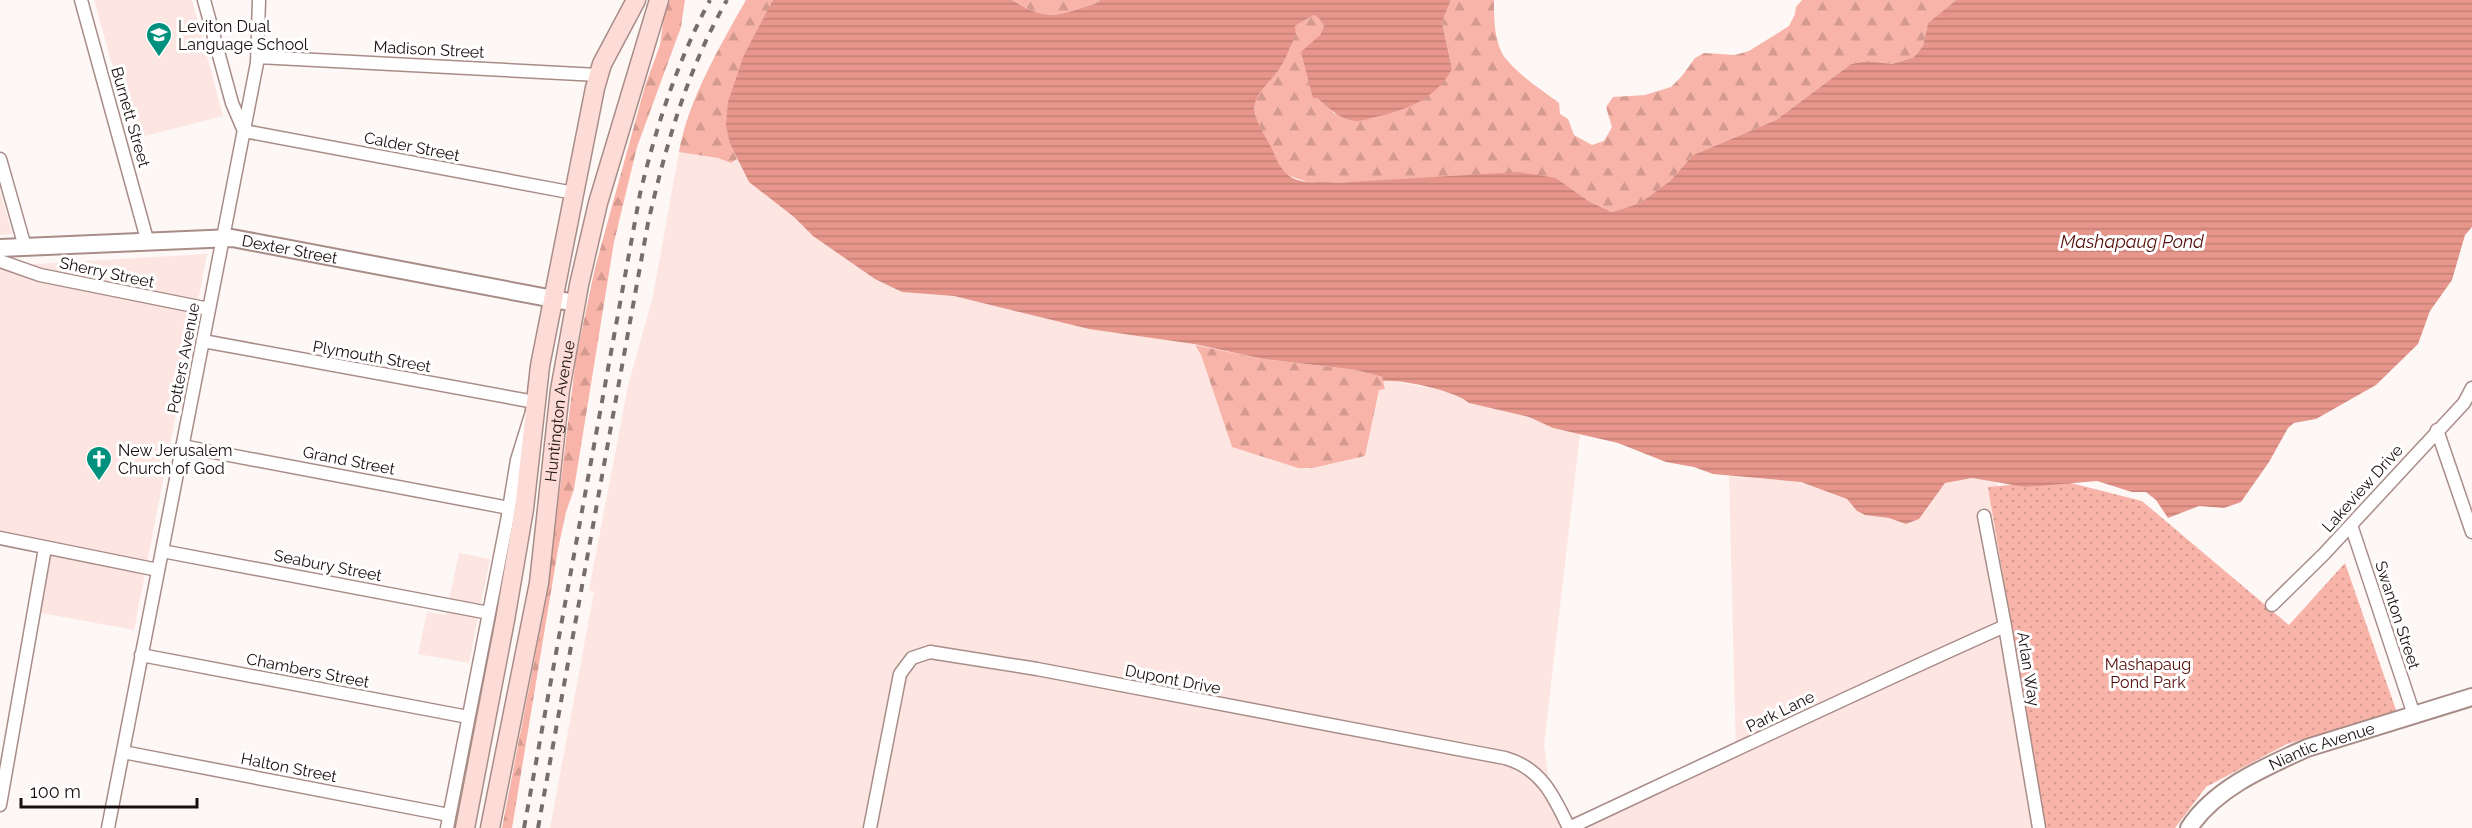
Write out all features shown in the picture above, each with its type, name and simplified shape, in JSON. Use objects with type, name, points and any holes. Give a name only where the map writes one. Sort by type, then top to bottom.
[{"type":"main road","name":"Huntington Avenue","points":[[465,828],[522,519],[535,402],[553,298],[598,75],[636,0]]},
{"type":"main road","name":"Huntington Avenue","points":[[490,828],[536,602],[560,390],[575,303],[598,203],[659,0]]},
{"type":"street","name":"Burnett Street","points":[[81,0],[148,243]]},
{"type":"street","points":[[204,0],[233,108],[244,131]]},
{"type":"street","name":"Potters Avenue","points":[[108,828],[258,57],[259,0]]},
{"type":"street","name":"Madison Street","points":[[258,57],[598,75]]},
{"type":"street","name":"Calder Street","points":[[244,131],[574,193]]},
{"type":"street","points":[[0,159],[25,247]]},
{"type":"street","name":"Dexter Street","points":[[0,248],[232,238],[575,303]]},
{"type":"street","name":"Sherry Street","points":[[0,261],[40,275],[209,309]]},
{"type":"street","name":"Plymouth Street","points":[[203,341],[535,402]]},
{"type":"street","name":"Lakeview Drive","points":[[2272,605],[2351,525],[2463,403],[2472,388]]},
{"type":"street","name":"Huntington Avenue","points":[[447,828],[520,445],[535,402]]},
{"type":"street","points":[[2438,430],[2472,532]]},
{"type":"street","name":"Grand Street","points":[[182,446],[509,508]]},
{"type":"street","name":"Arlan Way","points":[[1984,516],[2006,626],[2039,828]]},
{"type":"street","name":"Swanton Street","points":[[2351,525],[2414,715]]},
{"type":"street","points":[[0,538],[158,570]]},
{"type":"street","points":[[0,805],[45,548]]},
{"type":"street","name":"Seabury Street","points":[[162,551],[489,613]]},
{"type":"street","name":"Park Lane","points":[[1569,828],[1740,749],[1864,688],[2006,626]]},
{"type":"street","name":"Dupont Drive","points":[[870,828],[900,674],[912,658],[930,652],[1037,669],[1505,758],[1529,768],[1544,782],[1556,800],[1569,828]]},
{"type":"street","name":"Chambers Street","points":[[141,656],[468,717]]},
{"type":"street","name":"Niantic Avenue","points":[[2189,828],[2218,797],[2253,773],[2307,748],[2472,697]]},
{"type":"street","name":"Halton Street","points":[[123,752],[449,815]]},
{"type":"shaded area","name":"Leviton Dual Language School","points":[[94,0],[192,0],[223,116],[133,139]]},
{"type":"shaded area","points":[[679,152],[718,158],[731,163],[737,159],[749,182],[794,217],[813,236],[902,292],[954,296],[1089,329],[1194,344],[1201,355],[1232,447],[1298,468],[1313,468],[1365,456],[1379,389],[1385,389],[1383,381],[1387,380],[1441,390],[1464,398],[1469,403],[1529,417],[1553,428],[1580,434],[1544,745],[1549,781],[1570,818],[1736,753],[1729,476],[1801,482],[1847,499],[1857,511],[1865,515],[1889,518],[1906,524],[1919,519],[1945,483],[1972,478],[1998,483],[1994,501],[2015,608],[2004,627],[2038,828],[550,828],[594,592],[589,590],[628,386],[653,296]]},
{"type":"shaded area","points":[[0,190],[12,234],[0,235]]},
{"type":"shaded area","points":[[207,254],[134,630],[41,613],[51,547],[0,535],[0,266]]},
{"type":"shaded area","points":[[459,553],[490,559],[469,663],[418,654],[427,612],[446,615]]},
{"type":"green space","points":[[670,0],[685,0],[681,27],[637,147],[614,242],[574,489],[566,512],[558,549],[512,828],[502,828],[547,595],[576,358],[595,268],[645,86],[660,45],[664,16]]},
{"type":"green space","points":[[746,0],[773,0],[763,22],[730,144],[737,159],[731,163],[718,158],[679,152],[683,132],[697,93]]},
{"type":"green space","points":[[1012,0],[1100,0],[1097,3],[1054,15],[1035,12]]},
{"type":"green space","points":[[1451,0],[1494,0],[1499,47],[1507,60],[1559,103],[1560,114],[1568,119],[1574,135],[1592,145],[1604,141],[1612,127],[1606,107],[1613,97],[1645,95],[1671,87],[1695,58],[1704,53],[1735,55],[1749,51],[1789,26],[1796,7],[1802,0],[1956,0],[1928,23],[1923,46],[1914,57],[1892,64],[1868,61],[1851,64],[1776,120],[1693,155],[1670,181],[1640,203],[1612,212],[1590,202],[1556,178],[1334,183],[1307,182],[1287,175],[1278,165],[1256,122],[1254,100],[1265,83],[1281,67],[1295,26],[1314,15],[1319,17],[1324,26],[1320,35],[1305,51],[1317,98],[1335,114],[1452,69],[1442,22]]},
{"type":"green space","points":[[1195,345],[1263,359],[1356,370],[1382,377],[1385,389],[1379,390],[1365,456],[1313,468],[1298,468],[1232,447],[1201,355]]},
{"type":"green space","name":"Mashapaug Pond Park","points":[[2059,480],[2142,501],[2289,625],[2345,563],[2397,713],[2287,744],[2206,787],[2175,828],[2046,828],[1988,487]]},
{"type":"water","name":"Mashapaug Pond","points":[[773,0],[1012,0],[1035,12],[1054,15],[1097,3],[1100,0],[1451,0],[1442,22],[1452,69],[1445,79],[1429,96],[1419,102],[1362,121],[1351,120],[1335,113],[1317,98],[1313,98],[1301,52],[1320,35],[1324,26],[1314,15],[1295,26],[1295,37],[1283,63],[1260,93],[1255,107],[1259,125],[1280,166],[1297,180],[1334,183],[1518,172],[1556,178],[1590,202],[1612,212],[1640,203],[1670,181],[1693,155],[1776,120],[1851,64],[1868,61],[1892,64],[1914,57],[1923,46],[1928,23],[1956,0],[2472,0],[2472,227],[2465,235],[2452,280],[2430,311],[2418,344],[2376,385],[2316,419],[2294,423],[2288,428],[2269,462],[2241,502],[2224,508],[2199,506],[2168,518],[2156,500],[2146,492],[2132,492],[2097,481],[2025,487],[1972,478],[1945,483],[1919,519],[1906,524],[1889,518],[1865,515],[1857,511],[1847,499],[1801,482],[1713,474],[1694,467],[1666,462],[1618,443],[1553,428],[1529,417],[1469,403],[1441,390],[1402,382],[1383,381],[1382,377],[1356,370],[1263,359],[1194,344],[1089,329],[954,296],[902,292],[875,279],[813,236],[794,217],[749,182],[730,144],[726,125],[728,102],[744,55]]},
{"type":"railway","points":[[524,828],[640,194],[669,95],[687,47],[710,0]]},
{"type":"railway","points":[[538,828],[648,223],[679,108],[700,53],[727,0]]},
{"type":"place","name":"Leviton Dual Language School","points":[[159,58]]},
{"type":"place","name":"New Jerusalem Church of God","points":[[99,482]]}]
